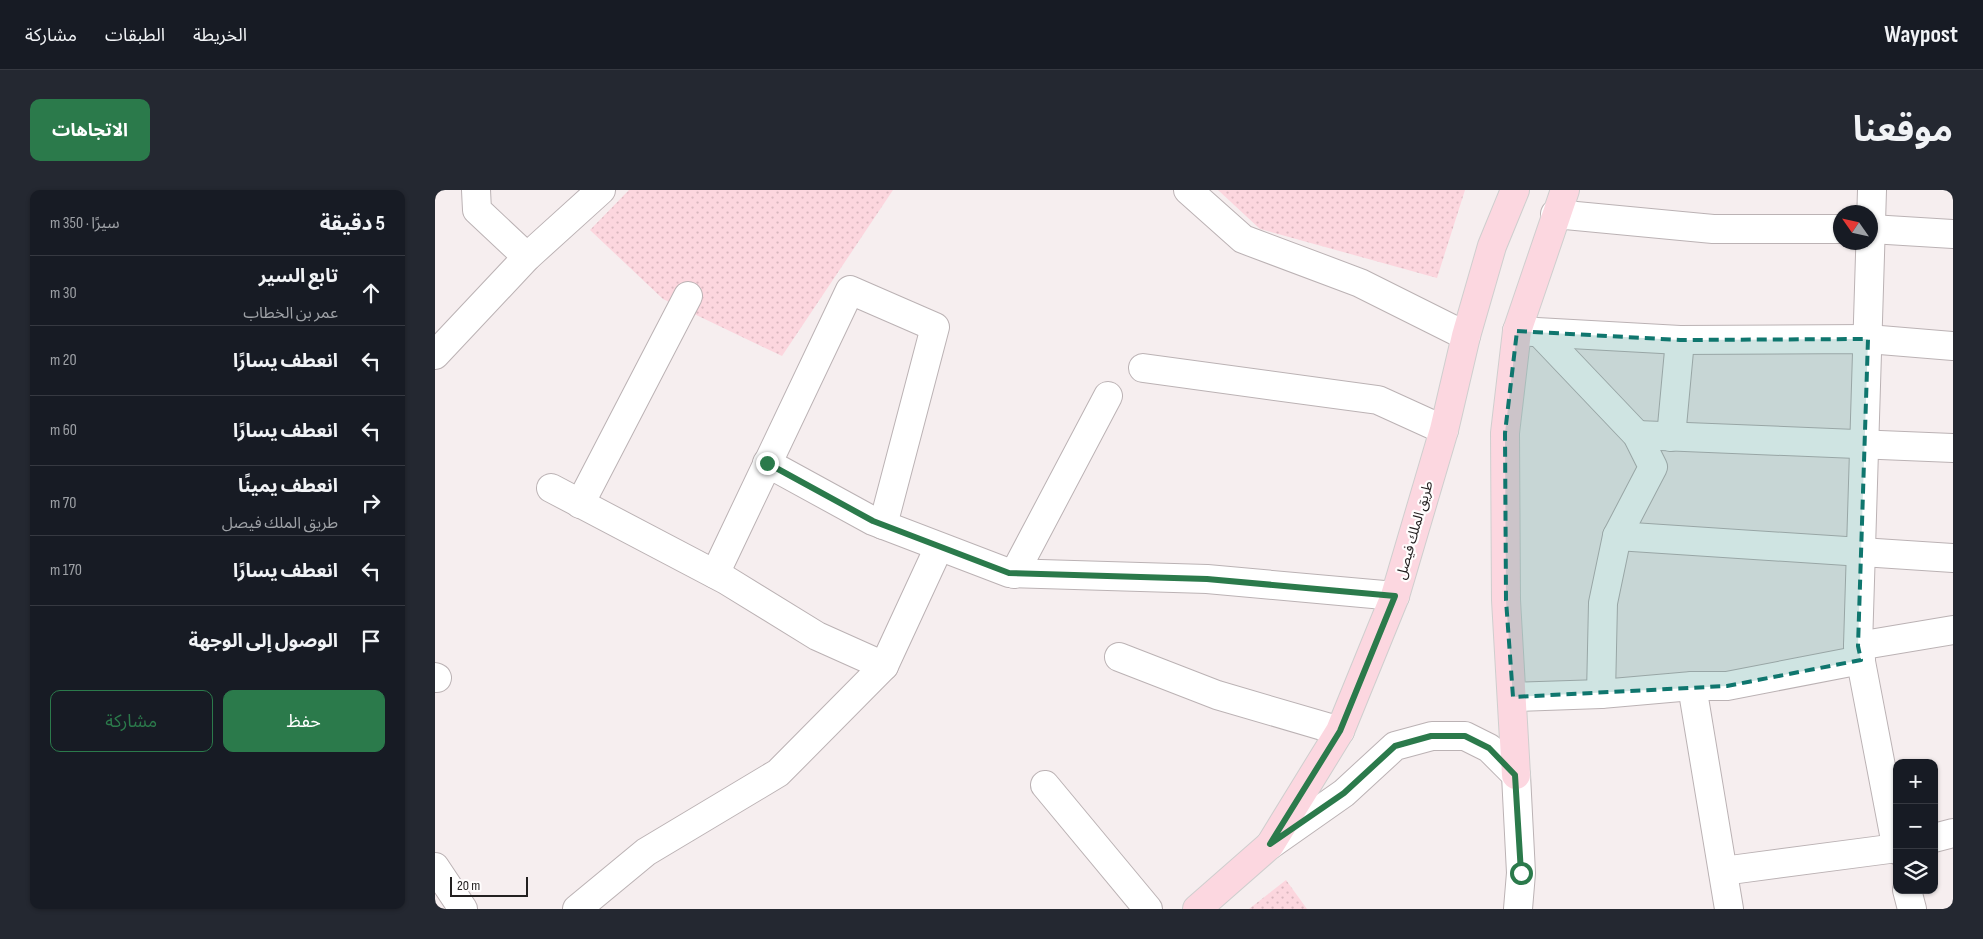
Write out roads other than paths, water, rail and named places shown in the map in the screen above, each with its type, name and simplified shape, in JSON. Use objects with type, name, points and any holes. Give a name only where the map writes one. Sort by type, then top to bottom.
[{"type":"main road","name":"طريق الملك فيصل","points":[[1197,909],[1270,844],[1340,731],[1395,596],[1444,430],[1466,336],[1492,246],[1515,190]]},
{"type":"main road","points":[[1515,775],[1513,696],[1507,600],[1505,434],[1560,202]]},
{"type":"street","points":[[476,190],[477,210],[527,256]]},
{"type":"street","points":[[435,356],[527,256],[601,190]]},
{"type":"street","points":[[1188,190],[1243,239],[1360,283],[1466,336]]},
{"type":"street","points":[[1872,190],[1872,205]]},
{"type":"street","points":[[1560,202],[1713,230],[1833,229]]},
{"type":"street","points":[[1878,229],[1953,234]]},
{"type":"street","points":[[1870,250],[1861,552],[1860,653],[1893,828]]},
{"type":"street","points":[[715,574],[850,290],[935,327],[883,525]]},
{"type":"street","points":[[580,504],[688,296]]},
{"type":"street","points":[[1528,332],[1680,340],[1868,339],[1953,346]]},
{"type":"street","points":[[1528,332],[1637,435],[1653,467],[1617,536],[1603,603],[1601,694]]},
{"type":"street","points":[[1671,437],[1680,340]]},
{"type":"street","points":[[1143,368],[1378,400],[1444,430]]},
{"type":"street","points":[[1014,574],[1108,396]]},
{"type":"street","points":[[1637,435],[1953,448]]},
{"type":"street","points":[[767,463],[883,525],[1014,574],[1207,579],[1395,596]]},
{"type":"street","points":[[551,488],[715,574],[817,636],[884,666]]},
{"type":"street","points":[[1617,536],[1953,558]]},
{"type":"street","points":[[577,909],[646,852],[778,772],[884,666],[939,547]]},
{"type":"street","points":[[1513,696],[1601,694],[1692,686],[1727,686],[1953,630]]},
{"type":"street","points":[[1119,656],[1217,695],[1340,731]]},
{"type":"street","points":[[1692,686],[1729,909]]},
{"type":"street","points":[[1270,844],[1344,793],[1395,746],[1431,736],[1465,736],[1489,748],[1515,775],[1521,873],[1518,909]]},
{"type":"street","points":[[1045,785],[1148,909]]},
{"type":"street","points":[[1938,837],[1953,833]]},
{"type":"street","points":[[1723,870],[1893,849]]},
{"type":"street","points":[[435,868],[463,909]]},
{"type":"street","points":[[1908,894],[1912,909]]}]
